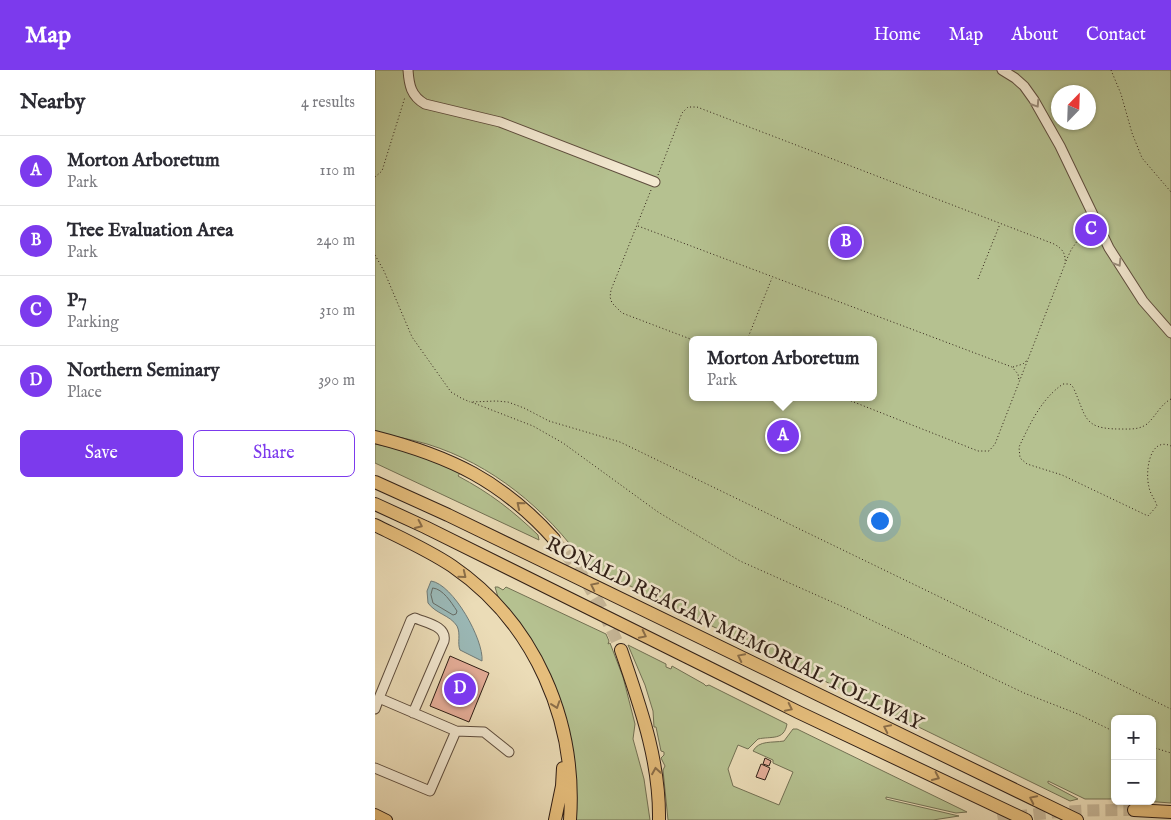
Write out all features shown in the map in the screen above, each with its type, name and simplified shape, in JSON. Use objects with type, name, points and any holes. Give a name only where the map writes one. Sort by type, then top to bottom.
[{"type":"highway","points":[[375,437],[428,452],[473,472],[510,497],[541,524],[554,539]]},
{"type":"highway","name":"RONALD REAGAN MEMORIAL TOLLWAY","points":[[375,482],[457,519],[1077,820]]},
{"type":"highway","name":"RONALD REAGAN MEMORIAL TOLLWAY","points":[[375,504],[807,716],[1026,820]]},
{"type":"highway","points":[[375,525],[453,566],[498,606],[518,630],[536,657],[550,686],[559,712],[565,740],[571,790],[570,820]]},
{"type":"highway","points":[[621,650],[643,714],[652,750],[658,785],[659,820]]},
{"type":"highway","points":[[555,820],[561,786],[565,740]]},
{"type":"highway","points":[[1134,810],[1171,812]]},
{"type":"main road","points":[[375,814],[387,820]]},
{"type":"lane","points":[[408,70],[409,85],[414,95],[425,104],[465,112],[500,122],[655,182]]},
{"type":"lane","points":[[1001,70],[1015,78],[1034,100],[1060,146],[1109,248],[1148,307],[1171,333]]},
{"type":"lane","points":[[375,709],[411,620],[415,618],[442,630],[444,641],[413,713]]},
{"type":"lane","points":[[379,698],[456,731],[484,732],[509,752]]},
{"type":"lane","points":[[375,768],[430,791],[456,731]]},
{"type":"path","points":[[1111,70],[1142,158],[1171,192]]},
{"type":"path","points":[[375,177],[382,171],[409,85]]},
{"type":"path","points":[[689,338],[622,313],[612,303],[610,297],[611,290],[682,112],[685,108],[692,106],[1060,247],[1066,257],[1065,264]]},
{"type":"path","points":[[851,401],[977,451],[985,452],[992,449],[1065,264],[1071,250],[1088,225],[1092,214]]},
{"type":"path","points":[[978,280],[1000,223]]},
{"type":"path","points":[[637,226],[1012,367],[1018,374],[1019,382]]},
{"type":"path","points":[[375,255],[384,271],[412,337],[451,392],[461,398],[533,426],[563,443],[658,512],[740,561],[850,610],[1024,693],[1078,714],[1111,730]]},
{"type":"path","points":[[749,336],[772,277]]},
{"type":"path","points":[[1012,367],[1023,364],[1028,360]]},
{"type":"path","points":[[1171,399],[1162,405],[1147,424],[1142,427],[1102,429],[1088,420],[1073,387],[1070,384],[1063,384],[1035,414],[1019,447],[1019,453],[1027,464],[1062,475],[1148,516],[1157,506],[1148,482],[1151,456],[1159,445],[1171,446]]},
{"type":"path","points":[[471,402],[496,400],[508,402],[549,421],[620,442],[1171,710]]},
{"type":"path","points":[[1156,748],[1171,753]]},
{"type":"green space","points":[[375,70],[1171,70],[1171,803],[1156,802],[1156,715],[1111,715],[1111,799],[1085,799],[1048,781],[1048,783],[1078,799],[1070,801],[585,564],[553,525],[516,491],[474,463],[427,444],[375,432]]},
{"type":"green space","points":[[375,444],[395,448],[462,470],[458,476],[510,510],[538,535],[539,540],[375,463]]},
{"type":"green space","points":[[495,587],[503,590],[506,587],[606,634],[609,641],[608,644],[610,643],[623,677],[635,724],[633,739],[644,779],[650,820],[573,820],[566,726],[498,597]]},
{"type":"green space","points":[[628,645],[666,664],[666,667],[671,669],[672,666],[706,686],[709,685],[787,724],[780,735],[758,739],[748,749],[738,745],[728,769],[733,786],[779,805],[793,772],[753,751],[762,744],[784,741],[793,729],[797,729],[967,812],[956,813],[886,797],[886,799],[959,816],[933,820],[668,820],[663,770],[665,766],[661,758],[664,752],[661,751],[656,727],[654,727],[653,711],[645,685]]},
{"type":"water","points":[[431,581],[440,584],[449,592],[465,614],[478,640],[482,661],[460,650],[457,626],[451,619],[435,610],[428,603],[427,591]]},
{"type":"building","points":[[450,656],[489,673],[469,722],[430,706]]},
{"type":"building","points":[[765,758],[771,761],[769,766],[763,764]]},
{"type":"building","points":[[761,764],[770,768],[765,780],[756,777]]},
{"type":"tunnel","points":[[554,539],[582,575],[601,607],[621,650]]},
{"type":"tunnel","points":[[998,820],[1066,812],[1134,810]]},
{"type":"place","name":"P7","points":[[1091,230]]},
{"type":"place","name":"Tree Evaluation Area","points":[[846,242]]},
{"type":"place","name":"Morton Arboretum","points":[[783,436]]},
{"type":"place","name":"Northern Seminary","points":[[460,689]]}]
